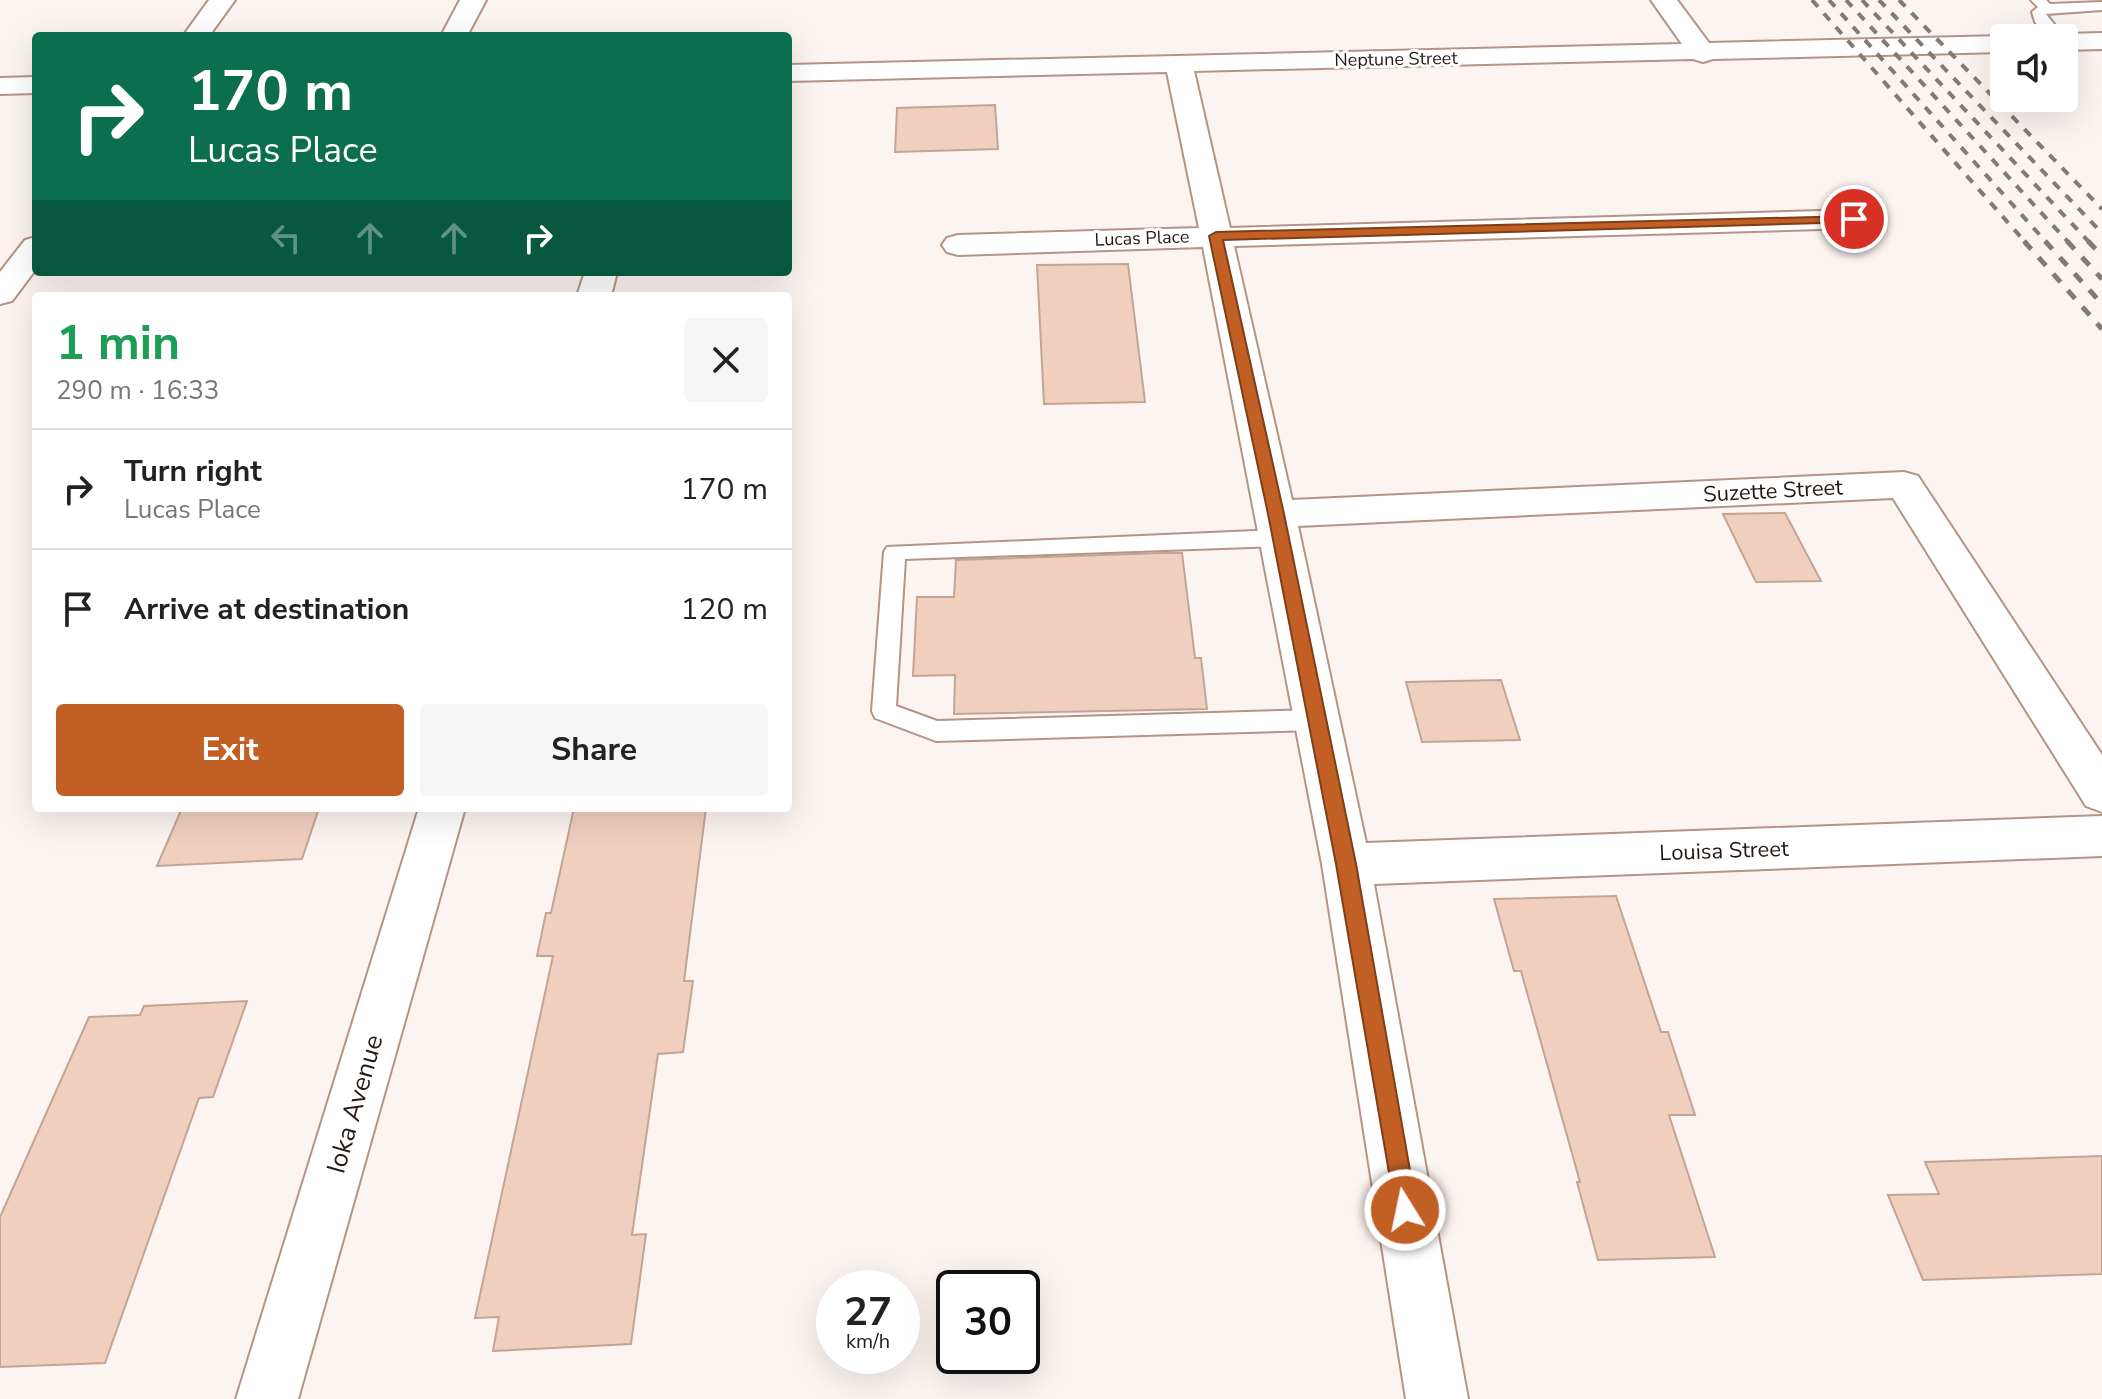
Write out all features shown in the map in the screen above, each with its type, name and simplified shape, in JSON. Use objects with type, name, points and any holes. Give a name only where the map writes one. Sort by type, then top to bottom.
[{"type":"street","points":[[199,32],[222,0]]},
{"type":"street","points":[[456,32],[473,0]]},
{"type":"street","points":[[1664,0],[1703,54]]},
{"type":"street","points":[[2078,42],[2102,41]]},
{"type":"street","name":"Neptune Street","points":[[792,73],[1703,54],[1990,44]]},
{"type":"street","points":[[1179,63],[1278,526],[1346,864],[1437,1399]]},
{"type":"street","points":[[0,86],[32,85]]},
{"type":"street","name":"Lucas Place","points":[[958,245],[1854,219]]},
{"type":"street","points":[[0,294],[32,252]]},
{"type":"street","name":"Suzette Street","points":[[1278,526],[1904,485],[2102,793]]},
{"type":"street","name":"Ioka Avenue","points":[[267,1399],[441,812]]},
{"type":"street","name":"Louisa Street","points":[[1346,864],[2102,836]]},
{"type":"lane","points":[[2045,24],[2039,12],[2042,4],[2102,6]]},
{"type":"lane","points":[[1278,526],[895,552],[884,711],[936,731],[1317,720]]},
{"type":"building","points":[[995,105],[998,149],[895,152],[897,108]]},
{"type":"building","points":[[1128,264],[1145,402],[1044,404],[1037,265]]},
{"type":"building","points":[[1785,513],[1821,581],[1756,582],[1723,514]]},
{"type":"building","points":[[1182,553],[1195,658],[1201,658],[1207,709],[954,714],[955,675],[913,676],[917,597],[954,597],[956,560]]},
{"type":"building","points":[[1501,680],[1520,740],[1422,742],[1406,682]]},
{"type":"building","points":[[180,812],[318,812],[302,859],[157,866]]},
{"type":"building","points":[[573,812],[705,812],[684,981],[693,981],[683,1052],[658,1054],[632,1235],[646,1234],[631,1344],[493,1351],[499,1317],[475,1318],[553,956],[537,956],[546,913],[551,913]]},
{"type":"building","points":[[1616,896],[1661,1032],[1668,1032],[1695,1115],[1669,1115],[1715,1257],[1598,1260],[1577,1182],[1580,1182],[1521,971],[1514,971],[1494,899]]},
{"type":"building","points":[[247,1001],[213,1097],[199,1098],[105,1363],[0,1367],[0,1217],[89,1017],[140,1015],[144,1006]]},
{"type":"building","points":[[2102,1156],[2102,1274],[1923,1280],[1888,1195],[1939,1194],[1925,1162]]},
{"type":"railway","points":[[1812,0],[2026,243]]},
{"type":"railway","points":[[1829,0],[2047,243]]},
{"type":"railway","points":[[1846,0],[2069,243]]},
{"type":"railway","points":[[1862,0],[2090,243]]},
{"type":"railway","points":[[1879,0],[2102,233]]},
{"type":"railway","points":[[1899,0],[2102,209]]},
{"type":"railway","points":[[2024,241],[2102,329]]},
{"type":"railway","points":[[2045,241],[2102,304]]},
{"type":"railway","points":[[2067,241],[2102,279]]},
{"type":"railway","points":[[2088,241],[2102,256]]},
{"type":"route","points":[[1405,1210],[1346,864],[1276,514],[1216,236],[1854,219]]}]
